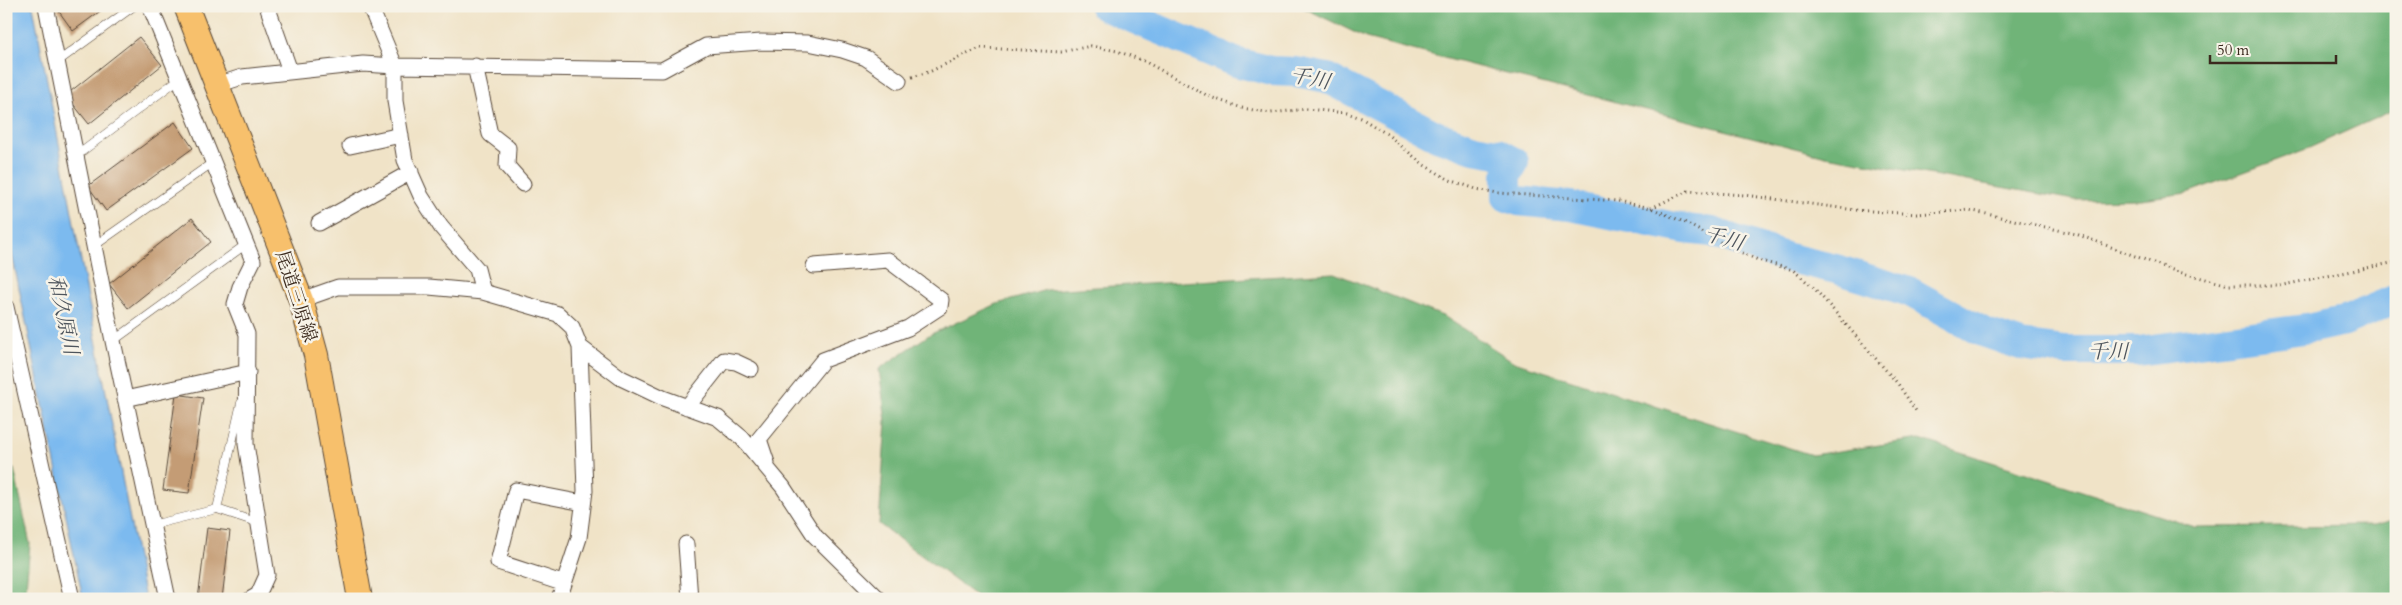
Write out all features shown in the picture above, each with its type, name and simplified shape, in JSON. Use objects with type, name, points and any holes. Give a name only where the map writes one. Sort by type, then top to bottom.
[{"type":"main road","name":"尾道三原線","points":[[186,6],[301,300],[316,355],[360,599]]},
{"type":"street","points":[[46,6],[113,341],[168,599]]},
{"type":"street","points":[[150,6],[253,261],[240,287],[235,304],[248,334],[246,444],[267,575],[258,595],[251,599]]},
{"type":"street","points":[[267,6],[290,71]]},
{"type":"street","points":[[370,6],[395,66],[395,101],[405,160],[421,196],[441,227],[477,269],[483,292]]},
{"type":"street","points":[[218,85],[242,77],[363,64],[662,70],[706,46],[761,42],[808,43],[842,50],[866,58],[899,81]]},
{"type":"street","points":[[476,66],[490,134],[508,148],[507,166],[523,184]]},
{"type":"street","points":[[350,146],[401,135]]},
{"type":"street","points":[[319,223],[411,172]]},
{"type":"street","points":[[770,472],[759,439],[823,360],[908,328],[940,307],[941,300],[888,260],[814,266]]},
{"type":"street","points":[[301,300],[338,288],[429,287],[483,292],[558,314],[572,327],[580,347],[583,503],[579,538],[562,583],[559,599]]},
{"type":"street","points":[[6,307],[72,599]]},
{"type":"street","points":[[580,347],[621,378],[663,398],[718,418],[742,438],[783,487],[815,536],[869,596]]},
{"type":"street","points":[[687,407],[724,360],[736,362],[752,369]]},
{"type":"street","points":[[125,399],[248,372]]},
{"type":"street","points":[[562,583],[498,562],[516,490],[583,503]]},
{"type":"street","points":[[686,544],[690,599]]},
{"type":"lane","points":[[57,62],[134,6]]},
{"type":"lane","points":[[76,156],[179,79]]},
{"type":"lane","points":[[94,246],[212,163]]},
{"type":"lane","points":[[113,341],[245,245]]},
{"type":"lane","points":[[217,509],[248,372]]},
{"type":"lane","points":[[152,525],[217,509],[259,523]]},
{"type":"path","points":[[899,81],[929,72],[980,48],[1061,52],[1091,46],[1117,51],[1144,61],[1210,97],[1242,108],[1271,113],[1307,109],[1348,113],[1361,118],[1386,134],[1424,165],[1450,180],[1476,189],[1498,193],[1618,201],[1650,208],[1684,222],[1734,250],[1793,270],[1814,288],[1898,384],[1916,411]]},
{"type":"path","points":[[1650,208],[1688,191],[1744,194],[1864,211],[1917,214],[1969,210],[2076,234],[2175,271],[2229,285],[2283,285],[2396,262]]},
{"type":"green space","points":[[1300,6],[2396,6],[2396,109],[2309,148],[2187,193],[2141,199],[2074,200],[1826,156],[1366,38]]},
{"type":"green space","points":[[1334,273],[1445,317],[1514,362],[1812,455],[1920,439],[2194,527],[2374,525],[2396,519],[2396,599],[980,599],[879,524],[886,421],[879,369],[929,335],[997,304],[1046,290]]},
{"type":"green space","points":[[6,467],[14,469],[30,544],[25,599],[6,599]]},
{"type":"water","name":"和久原川","points":[[6,6],[33,6],[145,599],[83,599],[6,225]]},
{"type":"building","points":[[55,6],[107,6],[73,31]]},
{"type":"building","points":[[139,37],[162,65],[89,124],[66,95]]},
{"type":"building","points":[[175,122],[193,148],[106,211],[88,186]]},
{"type":"building","points":[[192,218],[211,242],[128,308],[109,284]]},
{"type":"building","points":[[176,394],[203,398],[189,493],[163,490]]},
{"type":"building","points":[[207,528],[230,531],[222,599],[198,599]]},
{"type":"waterway","name":"千川","points":[[1104,6],[1235,62],[1272,71],[1296,72],[1327,78],[1437,136],[1474,149],[1497,153],[1514,162],[1507,176],[1507,197],[1518,201],[1570,206],[1685,229],[1712,232],[1785,257],[1836,269],[1910,292],[1983,332],[2021,345],[2064,351],[2138,351],[2312,328],[2344,321],[2396,299]]}]
